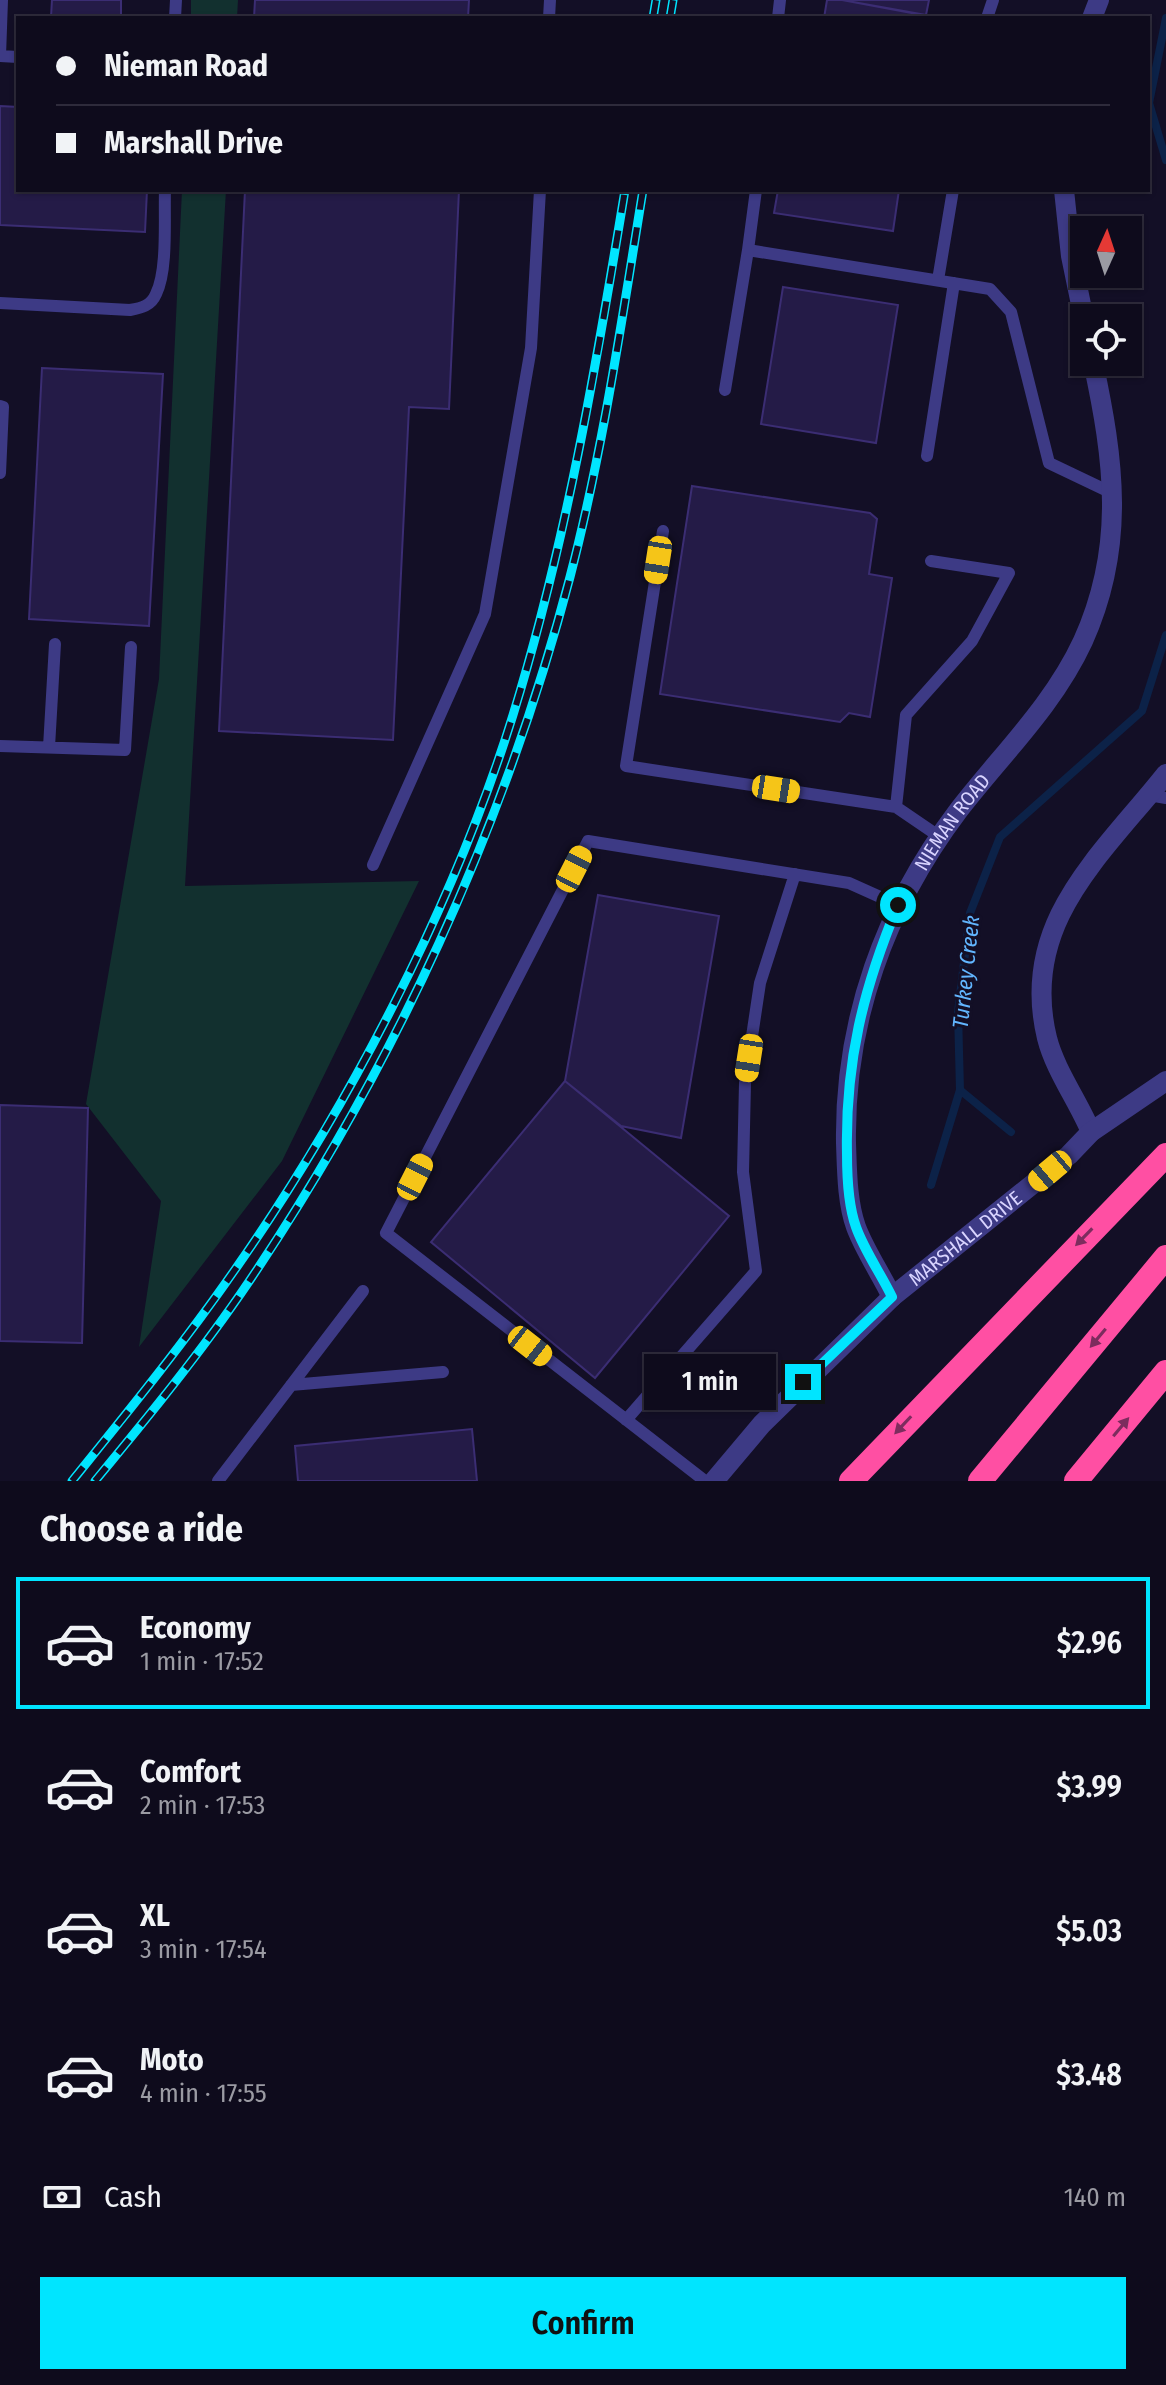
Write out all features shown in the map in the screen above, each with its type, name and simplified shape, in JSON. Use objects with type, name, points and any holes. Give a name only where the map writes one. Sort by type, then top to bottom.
[{"type":"highway","points":[[851,1481],[1166,1155]]},
{"type":"highway","points":[[980,1481],[1166,1257]]},
{"type":"highway","points":[[1076,1481],[1166,1372]]},
{"type":"street","points":[[1064,192],[1071,256],[1081,304]]},
{"type":"street","name":"NIEMAN ROAD","points":[[892,1297],[856,1227],[847,1177],[846,1118],[853,1044],[872,967],[898,905],[940,837],[1061,683],[1084,639],[1103,582],[1112,531],[1114,494],[1112,461],[1096,376]]},
{"type":"street","points":[[1091,1132],[1048,1041],[1041,1001],[1043,965],[1051,929],[1065,901],[1158,796],[1166,774]]},
{"type":"street","name":"MARSHALL DRIVE","points":[[714,1481],[762,1424],[892,1297],[1025,1191],[1091,1132],[1166,1081]]},
{"type":"lane","points":[[2,0],[0,56],[16,57]]},
{"type":"lane","points":[[0,303],[130,310],[145,307],[155,296],[160,279],[165,192]]},
{"type":"lane","points":[[373,865],[485,614],[531,348],[540,192]]},
{"type":"lane","points":[[725,390],[756,192]]},
{"type":"lane","points":[[938,280],[953,192]]},
{"type":"lane","points":[[748,250],[990,289],[1011,312],[1049,463],[1114,494]]},
{"type":"lane","points":[[927,456],[954,283]]},
{"type":"lane","points":[[0,406],[3,407],[0,473]]},
{"type":"lane","points":[[663,531],[626,766],[896,807],[940,837]]},
{"type":"lane","points":[[896,807],[906,715],[972,641],[1009,573],[931,561]]},
{"type":"lane","points":[[49,747],[55,644]]},
{"type":"lane","points":[[0,746],[125,750],[131,647]]},
{"type":"lane","points":[[705,1481],[386,1233],[588,841],[849,883],[898,905]]},
{"type":"lane","points":[[626,1420],[756,1271],[743,1172],[745,1083],[760,983],[795,874]]},
{"type":"lane","points":[[218,1481],[363,1291]]},
{"type":"lane","points":[[291,1385],[443,1372]]},
{"type":"green space","points":[[191,0],[238,0],[237,16],[191,16]]},
{"type":"green space","points":[[182,192],[226,192],[185,886],[419,881],[282,1161],[139,1347],[161,1201],[86,1104],[159,679]]},
{"type":"building","points":[[52,0],[121,0],[121,16],[51,16]]},
{"type":"building","points":[[255,0],[469,0],[468,16],[254,16]]},
{"type":"building","points":[[827,0],[917,14],[916,16],[824,16]]},
{"type":"building","points":[[842,0],[929,0],[926,15]]},
{"type":"building","points":[[0,106],[16,107],[16,192],[147,192],[145,232],[0,225]]},
{"type":"building","points":[[245,192],[459,192],[449,409],[409,407],[393,740],[219,731]]},
{"type":"building","points":[[778,192],[899,192],[893,231],[774,213]]},
{"type":"building","points":[[783,287],[898,305],[876,443],[761,424]]},
{"type":"building","points":[[42,368],[163,374],[149,626],[29,619]]},
{"type":"building","points":[[692,486],[870,513],[877,519],[869,574],[892,578],[870,717],[849,713],[840,722],[660,694]]},
{"type":"building","points":[[598,895],[719,916],[681,1138],[621,1126],[565,1081]]},
{"type":"building","points":[[565,1081],[729,1216],[595,1378],[431,1242]]},
{"type":"building","points":[[0,1105],[88,1108],[82,1343],[0,1341]]},
{"type":"building","points":[[472,1429],[477,1481],[298,1481],[295,1446]]},
{"type":"waterway","name":"Turkey Creek","points":[[1150,98],[1166,18]]},
{"type":"waterway","name":"Turkey Creek","points":[[1150,106],[1166,160]]},
{"type":"waterway","name":"Turkey Creek","points":[[931,1185],[960,1090],[958,1012],[970,913],[1000,837],[1142,711],[1166,635]]},
{"type":"waterway","points":[[960,1090],[1011,1132]]},
{"type":"railway","points":[[653,16],[656,0]]},
{"type":"railway","points":[[670,16],[673,0]]},
{"type":"railway","points":[[72,1481],[195,1325],[276,1208],[357,1074],[429,932],[461,859],[513,715],[549,585],[591,389],[625,192]]},
{"type":"railway","points":[[95,1481],[212,1334],[301,1201],[397,1031],[478,854],[543,671],[582,529],[602,433],[643,192]]},
{"type":"route","points":[[803,1382],[892,1297],[856,1227],[847,1177],[846,1118],[853,1044],[872,967],[898,905]]}]
